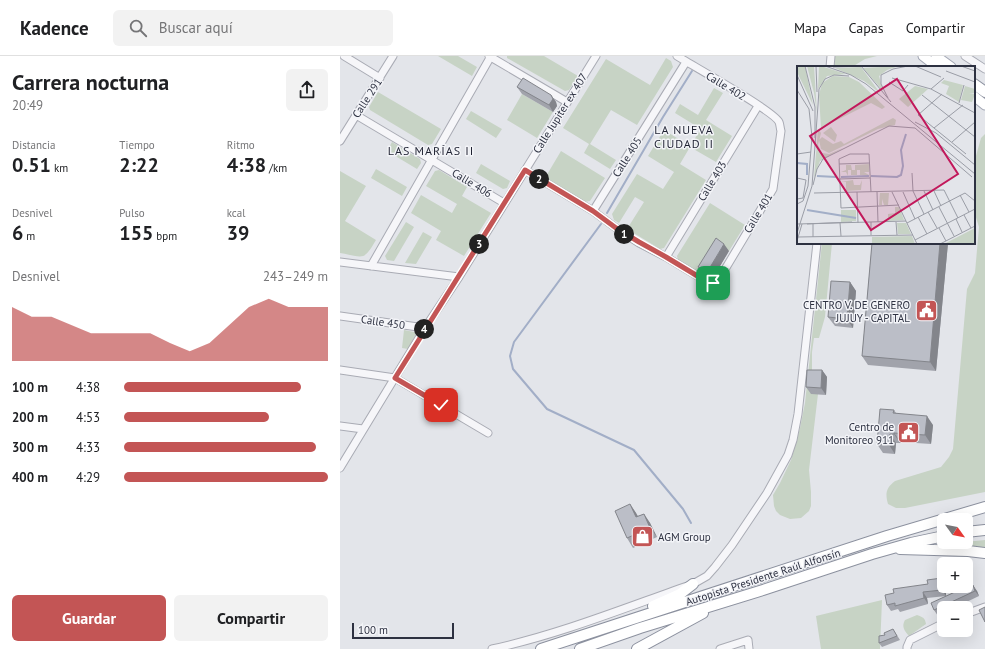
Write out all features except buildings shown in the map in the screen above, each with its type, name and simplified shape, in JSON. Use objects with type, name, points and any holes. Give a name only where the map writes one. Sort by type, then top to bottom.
[{"type":"highway","points":[[975,84],[985,91]]},
{"type":"highway","name":"Autopista Presidente Raúl Alfonsín","points":[[541,649],[621,624],[687,600],[887,536],[985,507]]},
{"type":"highway","points":[[973,531],[985,530]]},
{"type":"highway","name":"Autopista Presidente Raúl Alfonsín","points":[[580,649],[640,628],[892,549],[937,538]]},
{"type":"highway","points":[[892,549],[968,551],[985,553]]},
{"type":"highway","points":[[621,624],[637,613],[680,594],[693,584]]},
{"type":"highway","points":[[636,649],[724,602]]},
{"type":"main road","points":[[923,56],[936,66]]},
{"type":"main road","points":[[936,56],[950,66]]},
{"type":"main road","points":[[975,97],[985,104]]},
{"type":"street","points":[[344,56],[380,78]]},
{"type":"street","name":"Calle 291","points":[[340,141],[393,56]]},
{"type":"street","points":[[371,266],[490,56],[567,102]]},
{"type":"street","name":"Calle Jupiter ex 407","points":[[459,277],[596,56]]},
{"type":"street","name":"Calle 402","points":[[677,56],[776,118]]},
{"type":"street","points":[[830,66],[831,56]]},
{"type":"street","points":[[964,56],[985,69]]},
{"type":"street","name":"Calle 405","points":[[593,211],[686,62]]},
{"type":"street","name":"Calle 403","points":[[666,257],[758,106]]},
{"type":"street","name":"Calle 406","points":[[356,115],[504,203]]},
{"type":"street","name":"Calle 401","points":[[666,257],[709,283],[713,283],[718,280],[773,189],[781,131],[779,122],[776,118]]},
{"type":"street","points":[[525,170],[593,211],[616,228],[666,257]]},
{"type":"street","points":[[492,649],[515,644],[588,621],[693,584],[707,576],[724,557],[767,493],[788,455],[793,440],[798,414],[817,244]]},
{"type":"street","points":[[340,262],[459,277],[425,328],[340,468]]},
{"type":"street","name":"Calle 450","points":[[340,316],[425,328]]},
{"type":"street","points":[[340,370],[395,378],[488,433]]},
{"type":"street","points":[[340,426],[363,429]]},
{"type":"street","points":[[973,611],[985,607]]},
{"type":"street","points":[[907,649],[906,647],[910,640],[937,626]]},
{"type":"street","points":[[720,649],[748,640],[749,649]]},
{"type":"green space","points":[[438,56],[458,56],[477,67],[472,76]]},
{"type":"green space","points":[[507,56],[544,56],[578,76],[569,90],[565,91],[507,58]]},
{"type":"green space","points":[[835,56],[877,56],[865,59],[854,66],[834,66]]},
{"type":"green space","points":[[666,58],[671,61],[673,67],[637,125],[611,110],[590,144],[616,160],[610,169],[584,153],[589,144],[563,128],[606,59],[650,85]]},
{"type":"green space","points":[[714,88],[723,93],[706,120],[732,136],[716,162],[690,147],[680,164],[706,180],[664,248],[660,249],[627,229],[644,202],[635,197],[619,223],[614,220],[612,214],[637,174],[663,189],[674,172],[648,156],[664,130],[690,146],[701,129],[675,113],[680,104],[698,115]]},
{"type":"green space","points":[[378,92],[441,129],[432,144],[428,145],[370,110],[369,107]]},
{"type":"green space","points":[[522,94],[553,112],[537,138],[507,120]]},
{"type":"green space","points":[[471,111],[502,129],[496,138],[466,119]]},
{"type":"green space","points":[[985,134],[985,492],[905,508],[896,508],[888,504],[888,488],[895,481],[941,467],[953,449],[967,289],[975,273],[979,227],[975,214],[975,159],[981,138]]},
{"type":"green space","points":[[392,142],[420,159],[421,163],[417,169],[387,151]]},
{"type":"green space","points":[[561,151],[605,178],[590,201],[584,202],[545,178]]},
{"type":"green space","points":[[481,164],[510,181],[507,188],[503,189],[476,173]]},
{"type":"green space","points":[[376,169],[407,187],[402,196],[371,178]]},
{"type":"green space","points":[[439,170],[467,187],[462,196],[491,213],[464,256],[436,240],[441,231],[411,213],[421,195],[452,213],[457,204],[426,186],[435,171]]},
{"type":"green space","points":[[340,171],[366,186],[345,221],[376,240],[368,252],[362,256],[340,253]]},
{"type":"green space","points":[[710,203],[745,225],[729,251],[720,245],[702,275],[678,260],[677,256]]},
{"type":"green space","points":[[406,222],[414,227],[394,261],[387,260],[385,256]]},
{"type":"green space","points":[[423,232],[432,237],[416,264],[405,263]]},
{"type":"green space","points":[[822,244],[832,244],[825,317],[819,338],[814,338],[812,352],[812,376],[818,394],[809,470],[811,506],[809,511],[801,518],[790,519],[780,515],[776,511],[773,495],[791,460],[805,403]]},
{"type":"green space","points":[[404,330],[414,332],[416,334],[408,349],[402,348]]},
{"type":"green space","points":[[985,540],[985,548],[973,548],[973,541]]},
{"type":"green space","points":[[882,600],[880,649],[821,649],[816,616]]},
{"type":"green space","points":[[917,615],[921,616],[925,620],[926,624],[909,636],[904,629],[904,622],[905,620]]},
{"type":"waterway","points":[[607,213],[663,117],[692,71]]},
{"type":"waterway","points":[[601,224],[514,342],[510,356],[513,369],[547,409],[634,450],[683,509],[691,523]]},
{"type":"place","name":"CENTRO V. DE GENERO JUJUY - CAPITAL","points":[[926,311]]},
{"type":"place","name":"Centro de Monitoreo 911","points":[[909,433]]},
{"type":"place","name":"AGM Group","points":[[642,537]]},
{"type":"district","name":"LA NUEVA CIUDAD II","points":[[684,137]]},
{"type":"district","name":"LAS MARÍAS II","points":[[431,151]]},
{"type":"route","points":[[441,405],[395,378],[525,170],[593,211],[616,228],[639,242],[709,283],[713,283]]}]
